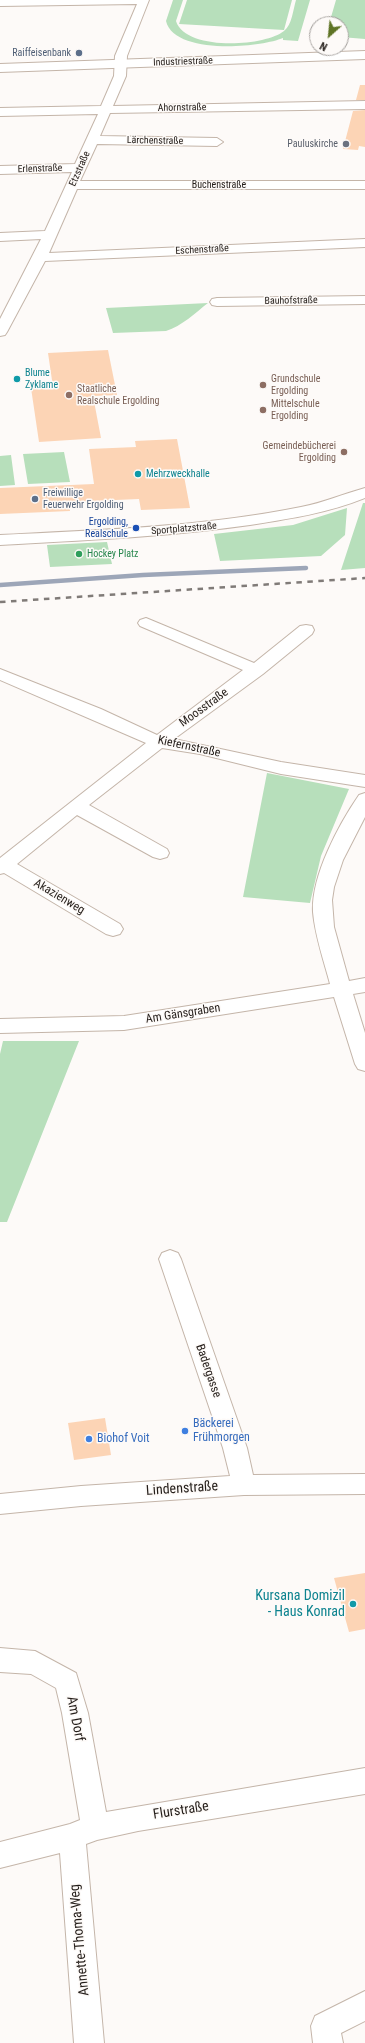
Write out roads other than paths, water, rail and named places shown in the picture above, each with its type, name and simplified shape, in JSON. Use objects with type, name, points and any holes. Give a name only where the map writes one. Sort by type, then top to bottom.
[{"type":"street","points":[[0,3],[51,1],[144,1]]},
{"type":"street","name":"Etzstraße","points":[[0,332],[6,306],[40,257],[93,140],[120,76],[121,56],[144,1]]},
{"type":"street","name":"Industriestraße","points":[[0,68],[121,65],[365,55]]},
{"type":"street","name":"Ahornstraße","points":[[0,112],[365,105]]},
{"type":"street","name":"Lärchenstraße","points":[[93,140],[217,142]]},
{"type":"street","name":"Erlenstraße","points":[[0,170],[80,168]]},
{"type":"street","name":"Buchenstraße","points":[[73,185],[365,185]]},
{"type":"street","points":[[0,237],[50,235]]},
{"type":"street","name":"Eschenstraße","points":[[40,257],[365,243]]},
{"type":"street","name":"Bauhofstraße","points":[[217,302],[365,300]]},
{"type":"street","name":"Sportplatzstraße","points":[[0,540],[206,528],[323,508],[352,500],[365,493]]},
{"type":"street","points":[[146,623],[257,670]]},
{"type":"street","name":"Moosstraße","points":[[2,867],[76,806],[159,742],[257,670],[306,630]]},
{"type":"street","name":"Kiefernstraße","points":[[0,674],[159,742],[200,749],[281,768],[365,781]]},
{"type":"street","points":[[365,799],[335,859],[323,900],[327,937],[340,989],[365,1064]]},
{"type":"street","points":[[76,806],[160,853]]},
{"type":"street","name":"Akazienweg","points":[[2,867],[113,929]]},
{"type":"street","name":"Am Gänsgraben","points":[[0,1026],[124,1023],[365,985]]},
{"type":"street","name":"Badergasse","points":[[170,1259],[235,1448],[244,1485]]},
{"type":"street","name":"Lindenstraße","points":[[0,1504],[81,1496],[244,1485],[365,1484]]},
{"type":"street","name":"Am Dorf","points":[[0,1660],[35,1663],[67,1681],[75,1713],[84,1832]]},
{"type":"street","name":"Flurstraße","points":[[0,1855],[138,1818],[365,1781]]},
{"type":"street","name":"Annette-Thoma-Weg","points":[[84,1832],[89,2043]]},
{"type":"street","points":[[328,2043],[325,2026],[365,2005]]},
{"type":"waterway","points":[[0,585],[143,575],[306,568]]},
{"type":"railway","points":[[0,602],[365,578]]},
{"type":"place","name":"Raiffeisenbank","points":[[79,53]]},
{"type":"place","name":"Pauluskirche","points":[[346,144]]},
{"type":"place","name":"Blume Zyklame","points":[[17,379]]},
{"type":"place","name":"Grundschule Ergolding","points":[[263,385]]},
{"type":"place","name":"Staatliche Realschule Ergolding","points":[[69,395]]},
{"type":"place","name":"Mittelschule Ergolding","points":[[263,410]]},
{"type":"place","name":"Gemeindebücherei Ergolding","points":[[344,452]]},
{"type":"place","name":"Mehrzweckhalle","points":[[138,474]]},
{"type":"place","name":"Freiwillige Feuerwehr Ergolding","points":[[35,499]]},
{"type":"place","name":"Ergolding, Realschule","points":[[136,528]]},
{"type":"place","name":"Hockey Platz","points":[[79,554]]},
{"type":"place","name":"Bäckerei Frühmorgen","points":[[185,1431]]},
{"type":"place","name":"Biohof Voit","points":[[89,1439]]},
{"type":"place","name":"Kursana Domizil - Haus Konrad","points":[[353,1604]]}]
